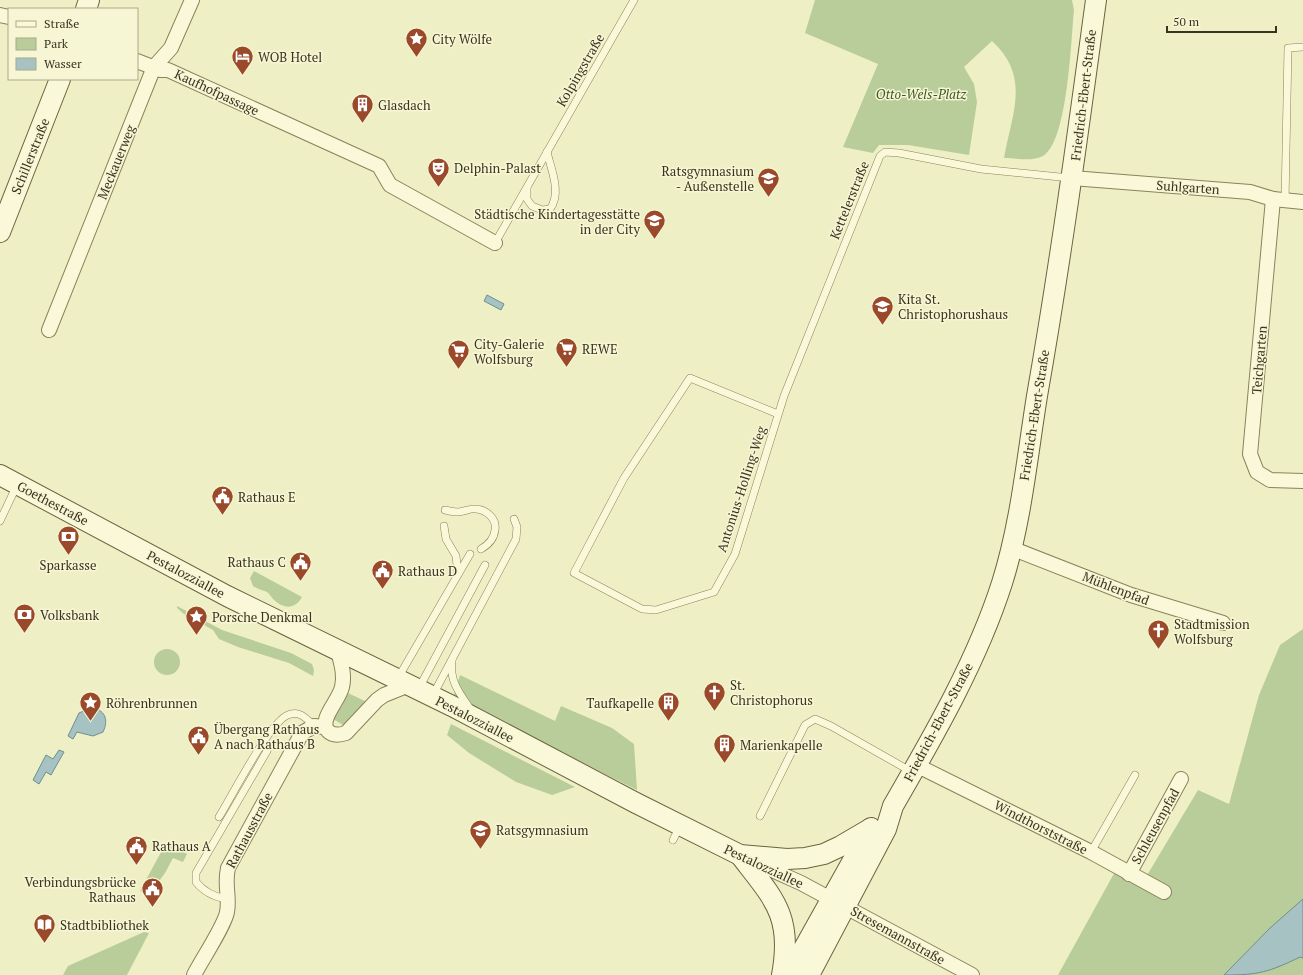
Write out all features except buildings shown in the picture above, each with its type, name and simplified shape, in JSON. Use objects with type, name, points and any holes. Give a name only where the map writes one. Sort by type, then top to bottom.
[{"type":"street","name":"Meckauerweg","points":[[49,330],[154,67],[171,48],[192,0]]},
{"type":"street","name":"Friedrich-Ebert-Straße","points":[[790,975],[886,829],[893,806],[973,655],[990,618],[1011,548],[1072,178],[1096,0]]},
{"type":"street","name":"Kaufhofpassage","points":[[138,61],[160,70],[168,70],[379,166],[390,184],[495,243]]},
{"type":"street","name":"Schillerstraße","points":[[0,232],[60,80]]},
{"type":"street","name":"Suhlgarten","points":[[1072,178],[1250,192],[1279,201],[1303,202]]},
{"type":"street","name":"Teichgarten","points":[[1279,201],[1250,454],[1256,472],[1270,480],[1303,481]]},
{"type":"street","name":"Goethestraße","points":[[9,480],[105,531]]},
{"type":"street","name":"Pestalozziallee","points":[[105,531],[227,596],[478,720],[677,833],[740,855],[801,883],[838,903]]},
{"type":"street","name":"Mühlenpfad","points":[[1011,548],[1131,595],[1223,623]]},
{"type":"street","name":"Rathausstraße","points":[[194,975],[226,917],[227,899],[225,884],[228,868],[302,733],[319,726],[324,721],[332,709],[342,688],[343,670],[338,651]]},
{"type":"street","points":[[319,726],[330,733],[339,735],[346,733],[384,694],[414,688]]},
{"type":"street","name":"Windthorststraße","points":[[914,768],[1091,852],[1164,892]]},
{"type":"street","name":"Schleusenpfad","points":[[1129,874],[1180,779]]},
{"type":"street","name":"Friedrich-Ebert-Straße","points":[[809,975],[870,828],[893,806]]},
{"type":"street","points":[[740,855],[787,859],[805,858],[824,854],[841,846],[870,828]]},
{"type":"street","points":[[740,855],[772,897],[783,922],[787,952],[782,975]]},
{"type":"street","name":"Stresemannstraße","points":[[838,903],[972,975]]},
{"type":"lane","name":"Kolpingstraße","points":[[495,243],[634,0]]},
{"type":"lane","points":[[1279,201],[1288,48],[1303,47]]},
{"type":"lane","points":[[527,188],[527,198],[532,206],[542,210],[550,208],[555,202],[556,193],[547,152]]},
{"type":"lane","name":"Kettelerstraße","points":[[786,391],[880,156],[885,152],[899,153],[981,169],[1072,178]]},
{"type":"lane","name":"Antonius-Holling-Weg","points":[[778,414],[690,378],[624,478],[574,573],[642,609],[656,610],[714,592],[735,554],[786,391]]},
{"type":"lane","points":[[0,521],[9,480]]},
{"type":"lane","points":[[445,510],[459,512],[476,509],[484,510],[491,516],[496,529],[494,537],[489,544],[481,549]]},
{"type":"lane","points":[[414,688],[453,656],[516,539],[517,527],[514,519]]},
{"type":"lane","points":[[444,526],[446,539],[456,556],[458,574]]},
{"type":"lane","points":[[414,688],[458,574],[470,554]]},
{"type":"lane","points":[[414,688],[485,565]]},
{"type":"lane","points":[[453,656],[452,675],[454,685],[478,720]]},
{"type":"lane","points":[[220,817],[261,746],[284,717],[296,713],[304,716],[319,726]]},
{"type":"lane","points":[[760,816],[805,725],[815,719],[914,768]]},
{"type":"lane","points":[[227,899],[217,897],[201,888],[196,882],[196,873],[267,751]]},
{"type":"lane","points":[[1091,852],[1135,775]]},
{"type":"green space","name":"Otto-Wels-Platz","points":[[815,0],[1072,0],[1074,10],[1067,89],[1058,131],[1051,147],[1043,156],[1039,158],[1004,158],[1014,111],[1016,96],[1015,82],[1011,68],[1004,55],[992,41],[964,67],[974,84],[977,102],[969,155],[908,145],[879,145],[873,153],[843,147],[878,64],[805,33]]},
{"type":"green space","points":[[254,571],[302,597],[292,606],[289,607],[281,605],[267,592],[253,586],[250,578]]},
{"type":"green space","points":[[177,606],[222,630],[291,653],[312,664],[314,670],[313,676],[289,663],[238,647],[219,639],[213,630],[184,614],[177,608]]},
{"type":"green space","points":[[1303,629],[1303,975],[1058,975],[1117,868],[1143,882],[1198,790],[1229,804],[1259,695],[1280,645]]},
{"type":"green space","points":[[167,649],[176,653],[180,662],[176,671],[167,675],[158,671],[154,662],[158,653]]},
{"type":"green space","points":[[460,675],[555,721],[561,706],[612,728],[634,744],[637,790],[453,698]]},
{"type":"green space","points":[[348,693],[367,702],[348,728],[333,719],[342,706]]},
{"type":"green space","points":[[451,724],[575,787],[552,795],[516,782],[469,753],[447,735]]},
{"type":"green space","points":[[166,843],[187,854],[183,862],[173,858],[165,873],[149,895],[140,891]]},
{"type":"green space","points":[[144,932],[149,933],[127,975],[63,975],[68,966]]},
{"type":"water","points":[[487,295],[504,304],[501,310],[484,301]]},
{"type":"water","name":"Röhrenbrunnen","points":[[91,708],[100,710],[106,719],[103,732],[93,736],[77,732],[73,739],[68,736],[79,713]]},
{"type":"water","points":[[59,750],[64,752],[51,775],[46,772],[39,784],[33,780],[46,755],[53,759]]},
{"type":"water","points":[[1303,899],[1303,958],[1300,957],[1264,972],[1224,975],[1270,928]]},
{"type":"place","name":"City Wölfe","points":[[417,58]]},
{"type":"place","name":"WOB Hotel","points":[[242,76]]},
{"type":"place","name":"Glasdach","points":[[362,124]]},
{"type":"place","name":"Delphin-Palast","points":[[439,188]]},
{"type":"place","name":"Ratsgymnasium - Außenstelle","points":[[769,198]]},
{"type":"place","name":"Städtische Kindertagesstätte in der City","points":[[655,240]]},
{"type":"place","name":"Kita St. Christophorushaus","points":[[882,326]]},
{"type":"place","name":"REWE","points":[[566,368]]},
{"type":"place","name":"City-Galerie Wolfsburg","points":[[458,370]]},
{"type":"place","name":"Rathaus E","points":[[222,516]]},
{"type":"place","name":"Sparkasse","points":[[68,556]]},
{"type":"place","name":"Rathaus C","points":[[301,582]]},
{"type":"place","name":"Rathaus D","points":[[382,590]]},
{"type":"place","name":"Volksbank","points":[[24,634]]},
{"type":"place","name":"Porsche Denkmal","points":[[196,636]]},
{"type":"place","name":"Stadtmission Wolfsburg","points":[[1159,650]]},
{"type":"place","name":"St. Christophorus","points":[[714,712]]},
{"type":"place","name":"Röhrenbrunnen","points":[[90,722]]},
{"type":"place","name":"Taufkapelle","points":[[669,722]]},
{"type":"place","name":"Übergang Rathaus A nach Rathaus B","points":[[198,756]]},
{"type":"place","name":"Marienkapelle","points":[[724,764]]},
{"type":"place","name":"Ratsgymnasium","points":[[480,850]]},
{"type":"place","name":"Rathaus A","points":[[137,866]]},
{"type":"place","name":"Verbindungsbrücke Rathaus","points":[[152,908]]},
{"type":"place","name":"Stadtbibliothek","points":[[45,944]]}]
